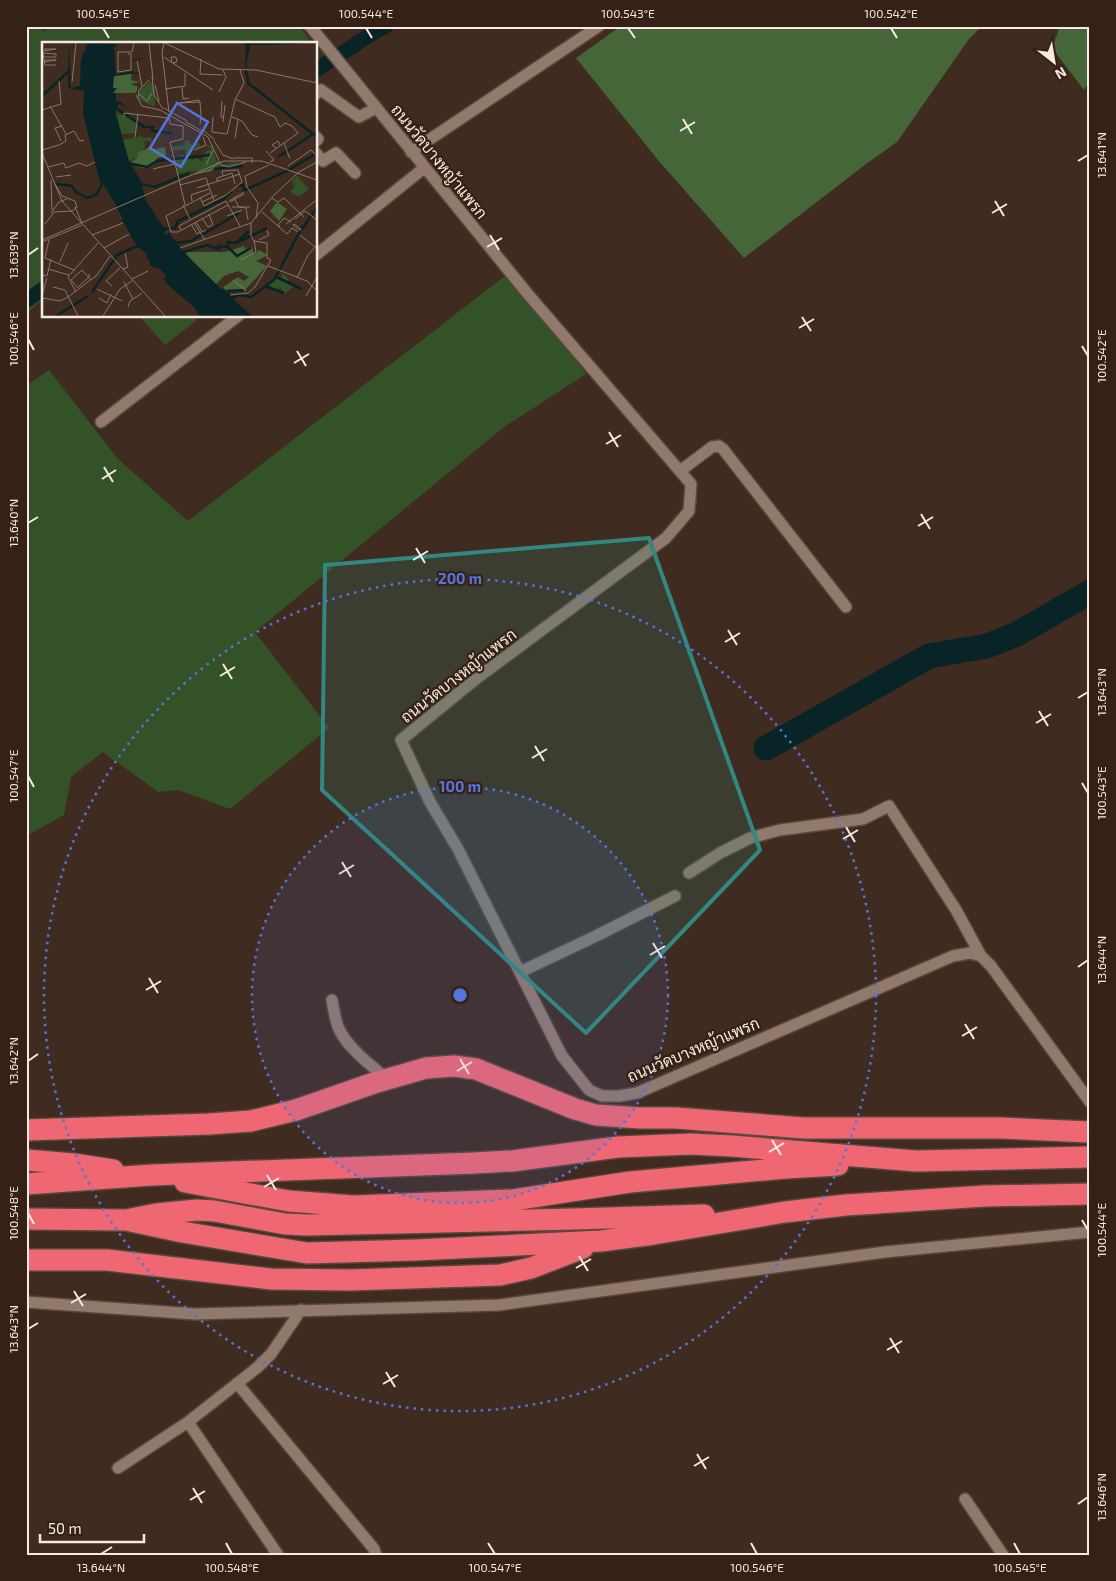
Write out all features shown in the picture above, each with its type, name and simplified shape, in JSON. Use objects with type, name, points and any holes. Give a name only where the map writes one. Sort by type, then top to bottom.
[{"type":"highway","points":[[26,1130],[209,1124],[250,1120],[296,1110],[387,1079],[426,1068],[454,1066],[476,1068],[574,1109],[596,1115],[676,1118],[804,1128],[1000,1128],[1090,1132]]},
{"type":"highway","points":[[26,1184],[152,1175],[512,1161],[618,1147],[691,1144],[916,1161]]},
{"type":"highway","points":[[26,1160],[74,1164],[152,1175],[289,1201],[353,1206],[496,1202],[662,1179],[786,1168],[916,1161],[1090,1157]]},
{"type":"highway","points":[[26,1219],[126,1220],[156,1214],[197,1210],[214,1211],[285,1224],[308,1225],[584,1219],[785,1212],[914,1200],[985,1196],[1090,1194]]},
{"type":"highway","points":[[126,1220],[191,1234],[307,1253],[601,1241],[785,1212]]},
{"type":"highway","points":[[26,1224],[53,1220]]},
{"type":"highway","points":[[26,1260],[84,1259],[130,1262],[239,1276],[308,1280],[484,1276],[514,1273],[601,1241]]},
{"type":"street","name":"ถนนวัดบางหญ้าแพรก","points":[[310,26],[527,293],[691,484],[689,511],[666,538],[477,678],[401,740],[430,802],[458,849],[562,1056],[589,1090],[602,1096],[637,1093],[953,956],[970,953],[981,956]]},
{"type":"street","points":[[411,152],[598,27]]},
{"type":"street","points":[[318,92],[321,90],[358,117],[376,108]]},
{"type":"street","points":[[318,155],[324,161],[336,153],[354,173]]},
{"type":"street","points":[[318,254],[424,168]]},
{"type":"street","points":[[101,422],[235,318]]},
{"type":"street","points":[[680,471],[712,447],[719,446],[723,449],[846,607]]},
{"type":"street","points":[[689,873],[720,853],[750,838],[780,830],[847,823],[862,819],[889,806],[956,910],[981,956],[991,966],[1088,1098]]},
{"type":"street","points":[[520,972],[675,896]]},
{"type":"street","points":[[332,1000],[336,1024],[340,1032],[387,1079]]},
{"type":"street","points":[[26,1302],[196,1314],[499,1305],[885,1252],[1090,1232]]},
{"type":"street","points":[[118,1468],[188,1422],[258,1367],[271,1354],[301,1310]]},
{"type":"street","points":[[237,1383],[374,1549],[376,1555]]},
{"type":"street","points":[[188,1422],[276,1554]]},
{"type":"street","points":[[965,1499],[1003,1555]]},
{"type":"highlighted area","points":[[649,538],[760,850],[586,1033],[322,790],[325,565]]},
{"type":"green space","points":[[26,26],[39,26],[44,32],[52,26],[299,26],[311,42],[42,42],[42,300],[26,314]]},
{"type":"green space","points":[[621,26],[982,26],[969,39],[897,142],[744,258],[658,160],[576,58]]},
{"type":"green space","points":[[1060,26],[1090,26],[1090,81],[1084,90],[1052,48]]},
{"type":"green space","points":[[510,272],[586,374],[504,427],[255,632],[329,728],[230,809],[178,790],[158,792],[103,752],[71,777],[64,815],[26,836],[26,386],[49,370],[117,458],[188,521]]},
{"type":"green space","points":[[141,318],[196,318],[197,320],[165,345]]},
{"type":"waterway","points":[[318,69],[386,26]]},
{"type":"waterway","points":[[26,301],[42,289]]},
{"type":"waterway","points":[[766,748],[929,656],[987,646],[1017,634],[1090,592]]}]
